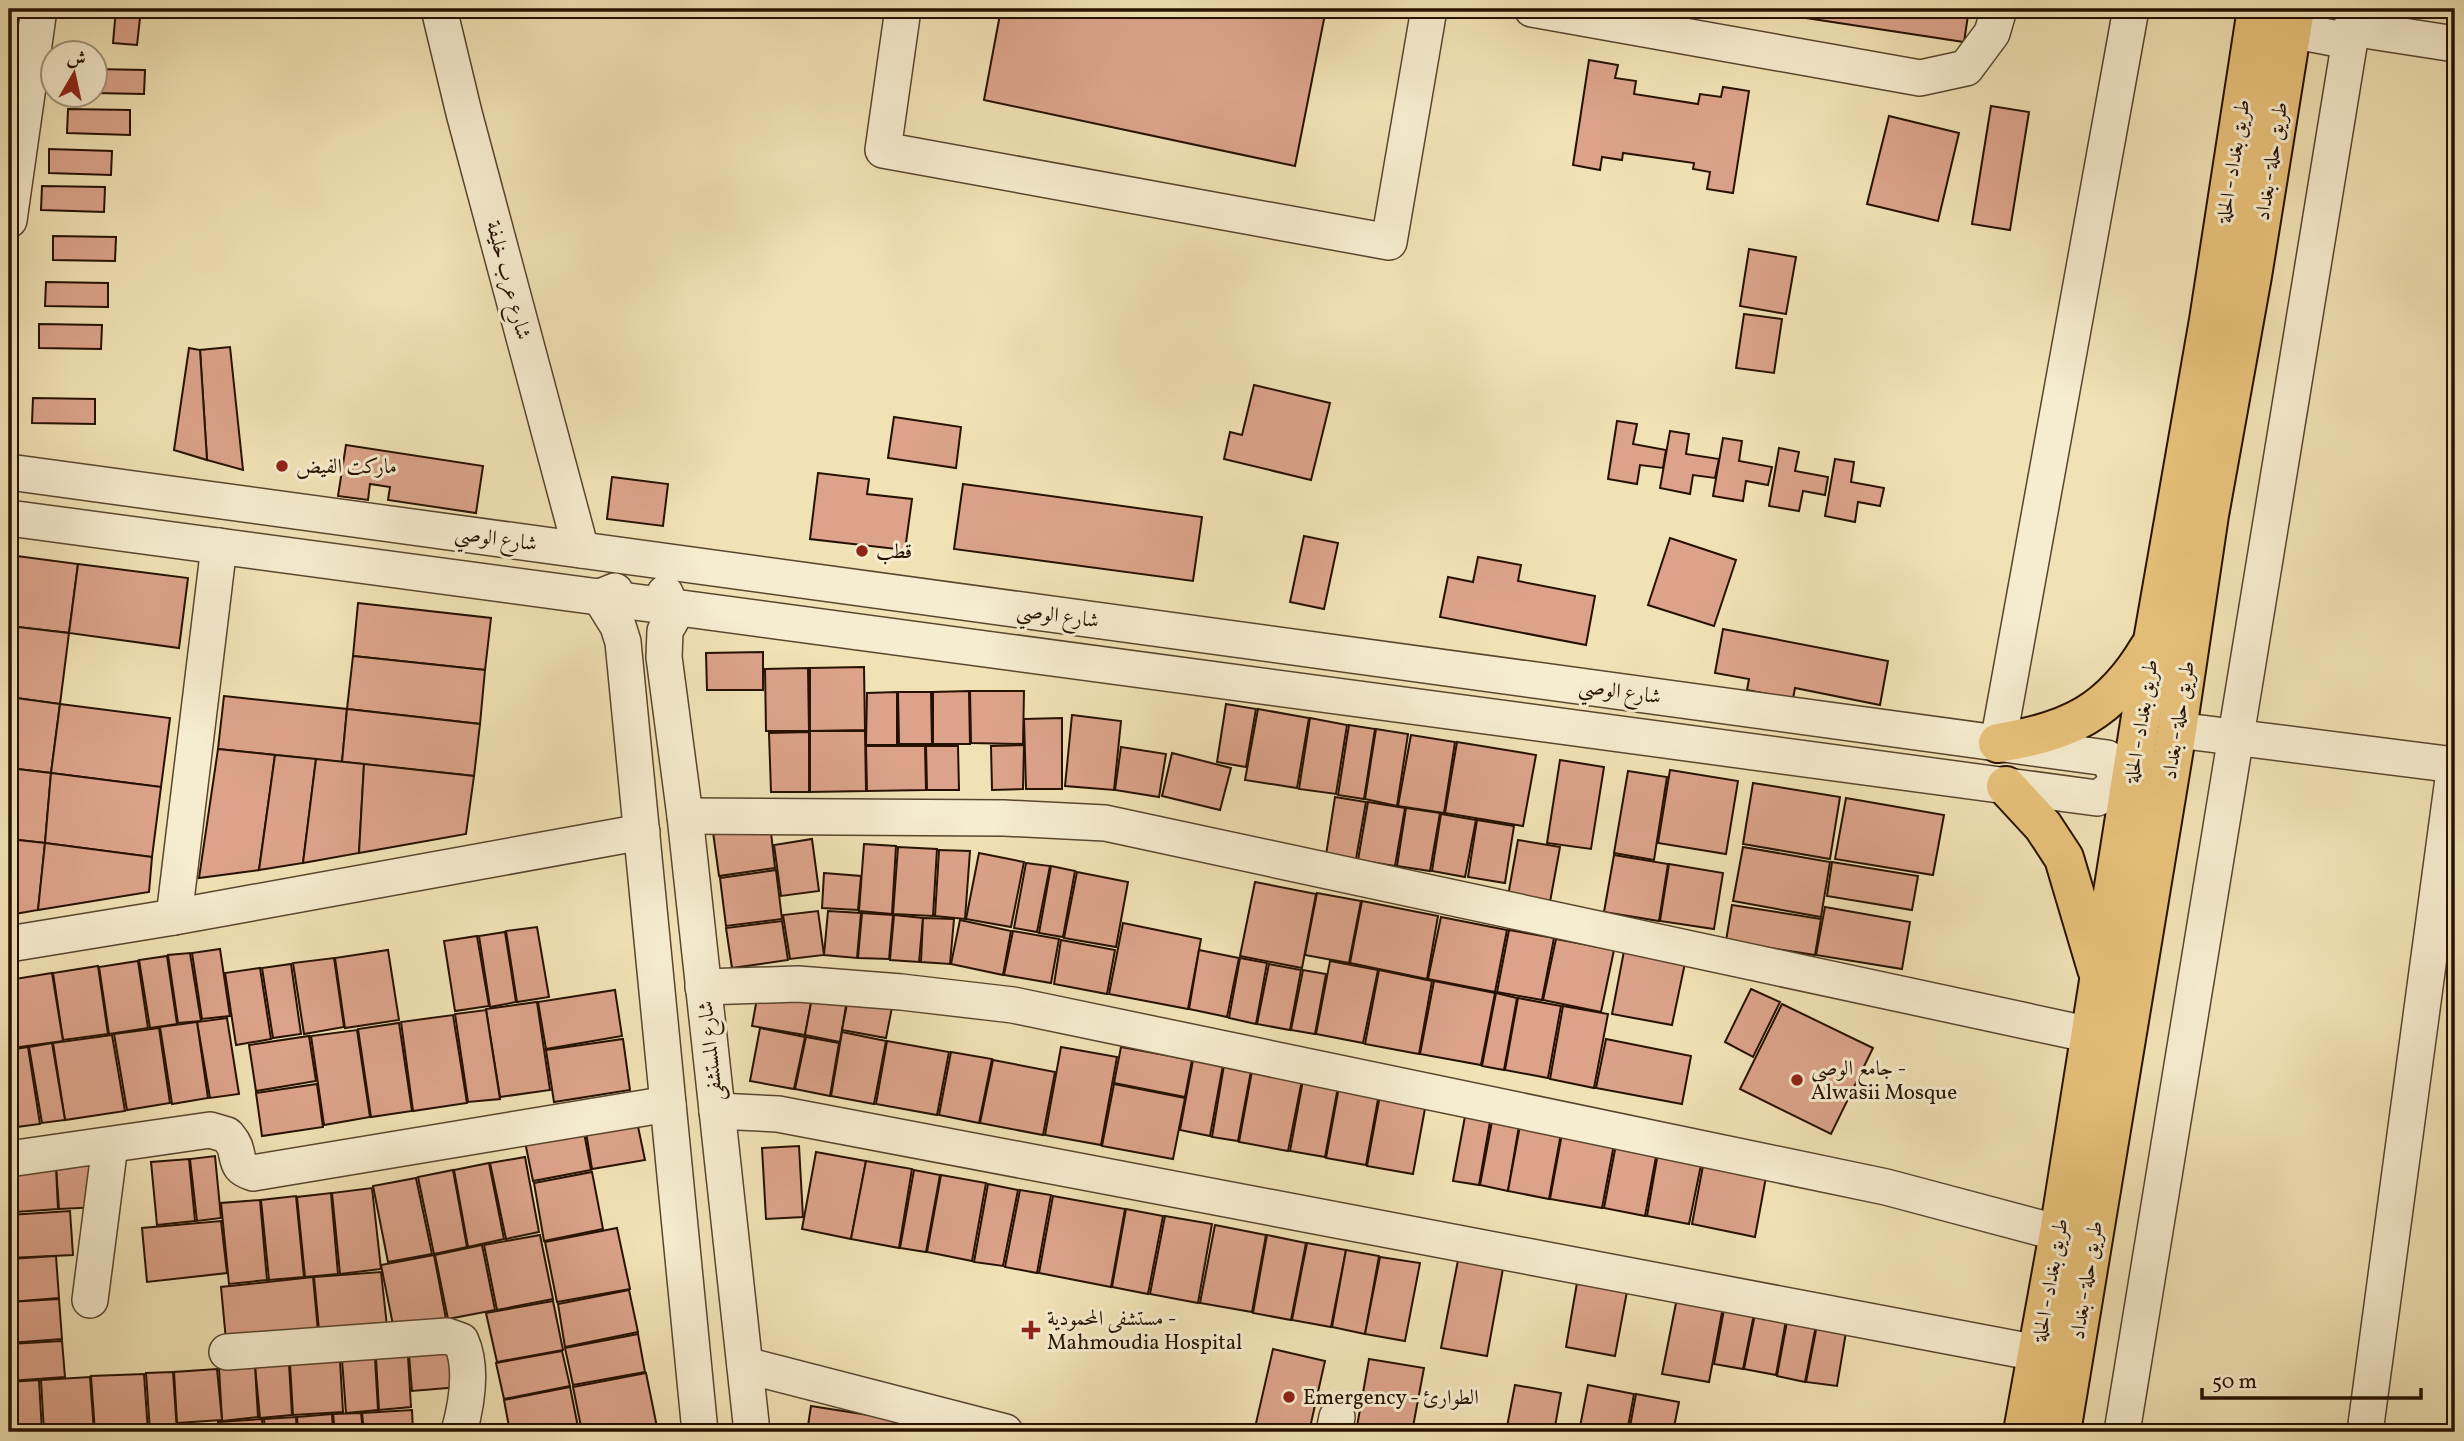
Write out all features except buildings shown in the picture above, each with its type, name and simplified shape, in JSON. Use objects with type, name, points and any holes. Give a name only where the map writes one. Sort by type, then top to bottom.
[{"type":"main road","name":"طريق بغداد - الحلة","points":[[2024,1432],[2059,1233],[2153,640],[2209,320],[2256,9]]},
{"type":"main road","name":"طريق حلة - بغداد","points":[[2061,1432],[2177,730],[2209,516],[2252,276],[2293,19]]},
{"type":"main road","points":[[1998,743],[2048,734],[2081,719],[2119,690],[2135,671],[2153,640]]},
{"type":"main road","points":[[2006,786],[2043,826],[2064,858],[2100,980]]},
{"type":"street","points":[[10,209],[21,48],[39,9]]},
{"type":"street","name":"شارع عرب خليفة","points":[[439,9],[464,113],[635,580],[657,629],[665,670]]},
{"type":"street","points":[[903,9],[883,150],[1389,242],[1429,9]]},
{"type":"street","points":[[1532,9],[1920,78],[1966,68],[1992,33],[1999,9]]},
{"type":"street","points":[[1998,743],[2131,9]]},
{"type":"street","points":[[2293,19],[2455,44]]},
{"type":"street","points":[[2122,1432],[2352,26]]},
{"type":"street","name":"شارع الوصي","points":[[9,472],[215,500],[635,580],[2006,786],[2096,798],[2108,792],[2115,782],[2115,768],[2107,758],[1998,743],[635,580],[211,545],[9,518]]},
{"type":"street","points":[[128,534],[142,526],[150,513],[147,498],[136,489]]},
{"type":"street","points":[[174,917],[211,545],[194,533],[192,517],[200,504],[215,500]]},
{"type":"street","points":[[635,580],[626,675],[700,1432]]},
{"type":"street","points":[[626,675],[634,659],[643,656],[660,661],[665,670]]},
{"type":"street","name":"شارع المستشفى","points":[[665,670],[685,816],[752,1432]]},
{"type":"street","points":[[2177,730],[2455,765],[2365,1432]]},
{"type":"street","points":[[685,816],[1004,818],[1105,823],[2091,1035]]},
{"type":"street","points":[[9,944],[174,917],[642,832]]},
{"type":"street","points":[[703,987],[798,984],[1013,1005],[1885,1187],[2059,1233]]},
{"type":"street","points":[[9,1159],[210,1130],[227,1135],[236,1148],[242,1170],[253,1173],[668,1104]]},
{"type":"street","points":[[717,1111],[778,1114],[2037,1353]]},
{"type":"street","points":[[90,1300],[110,1145]]},
{"type":"street","points":[[228,1352],[447,1336],[461,1341],[467,1355],[468,1375],[459,1432]]},
{"type":"street","points":[[745,1365],[968,1427],[1005,1432]]},
{"type":"place","name":"ماركت الفيض","points":[[282,466]]},
{"type":"place","name":"قطب","points":[[862,551]]},
{"type":"place","name":"جامع الوصي - Alwasii Mosque","points":[[1797,1080]]},
{"type":"place","name":"مستشفى المحمودية - Mahmoudia Hospital","points":[[1031,1330]]},
{"type":"place","name":"Emergency - الطوارئ","points":[[1289,1397]]}]
